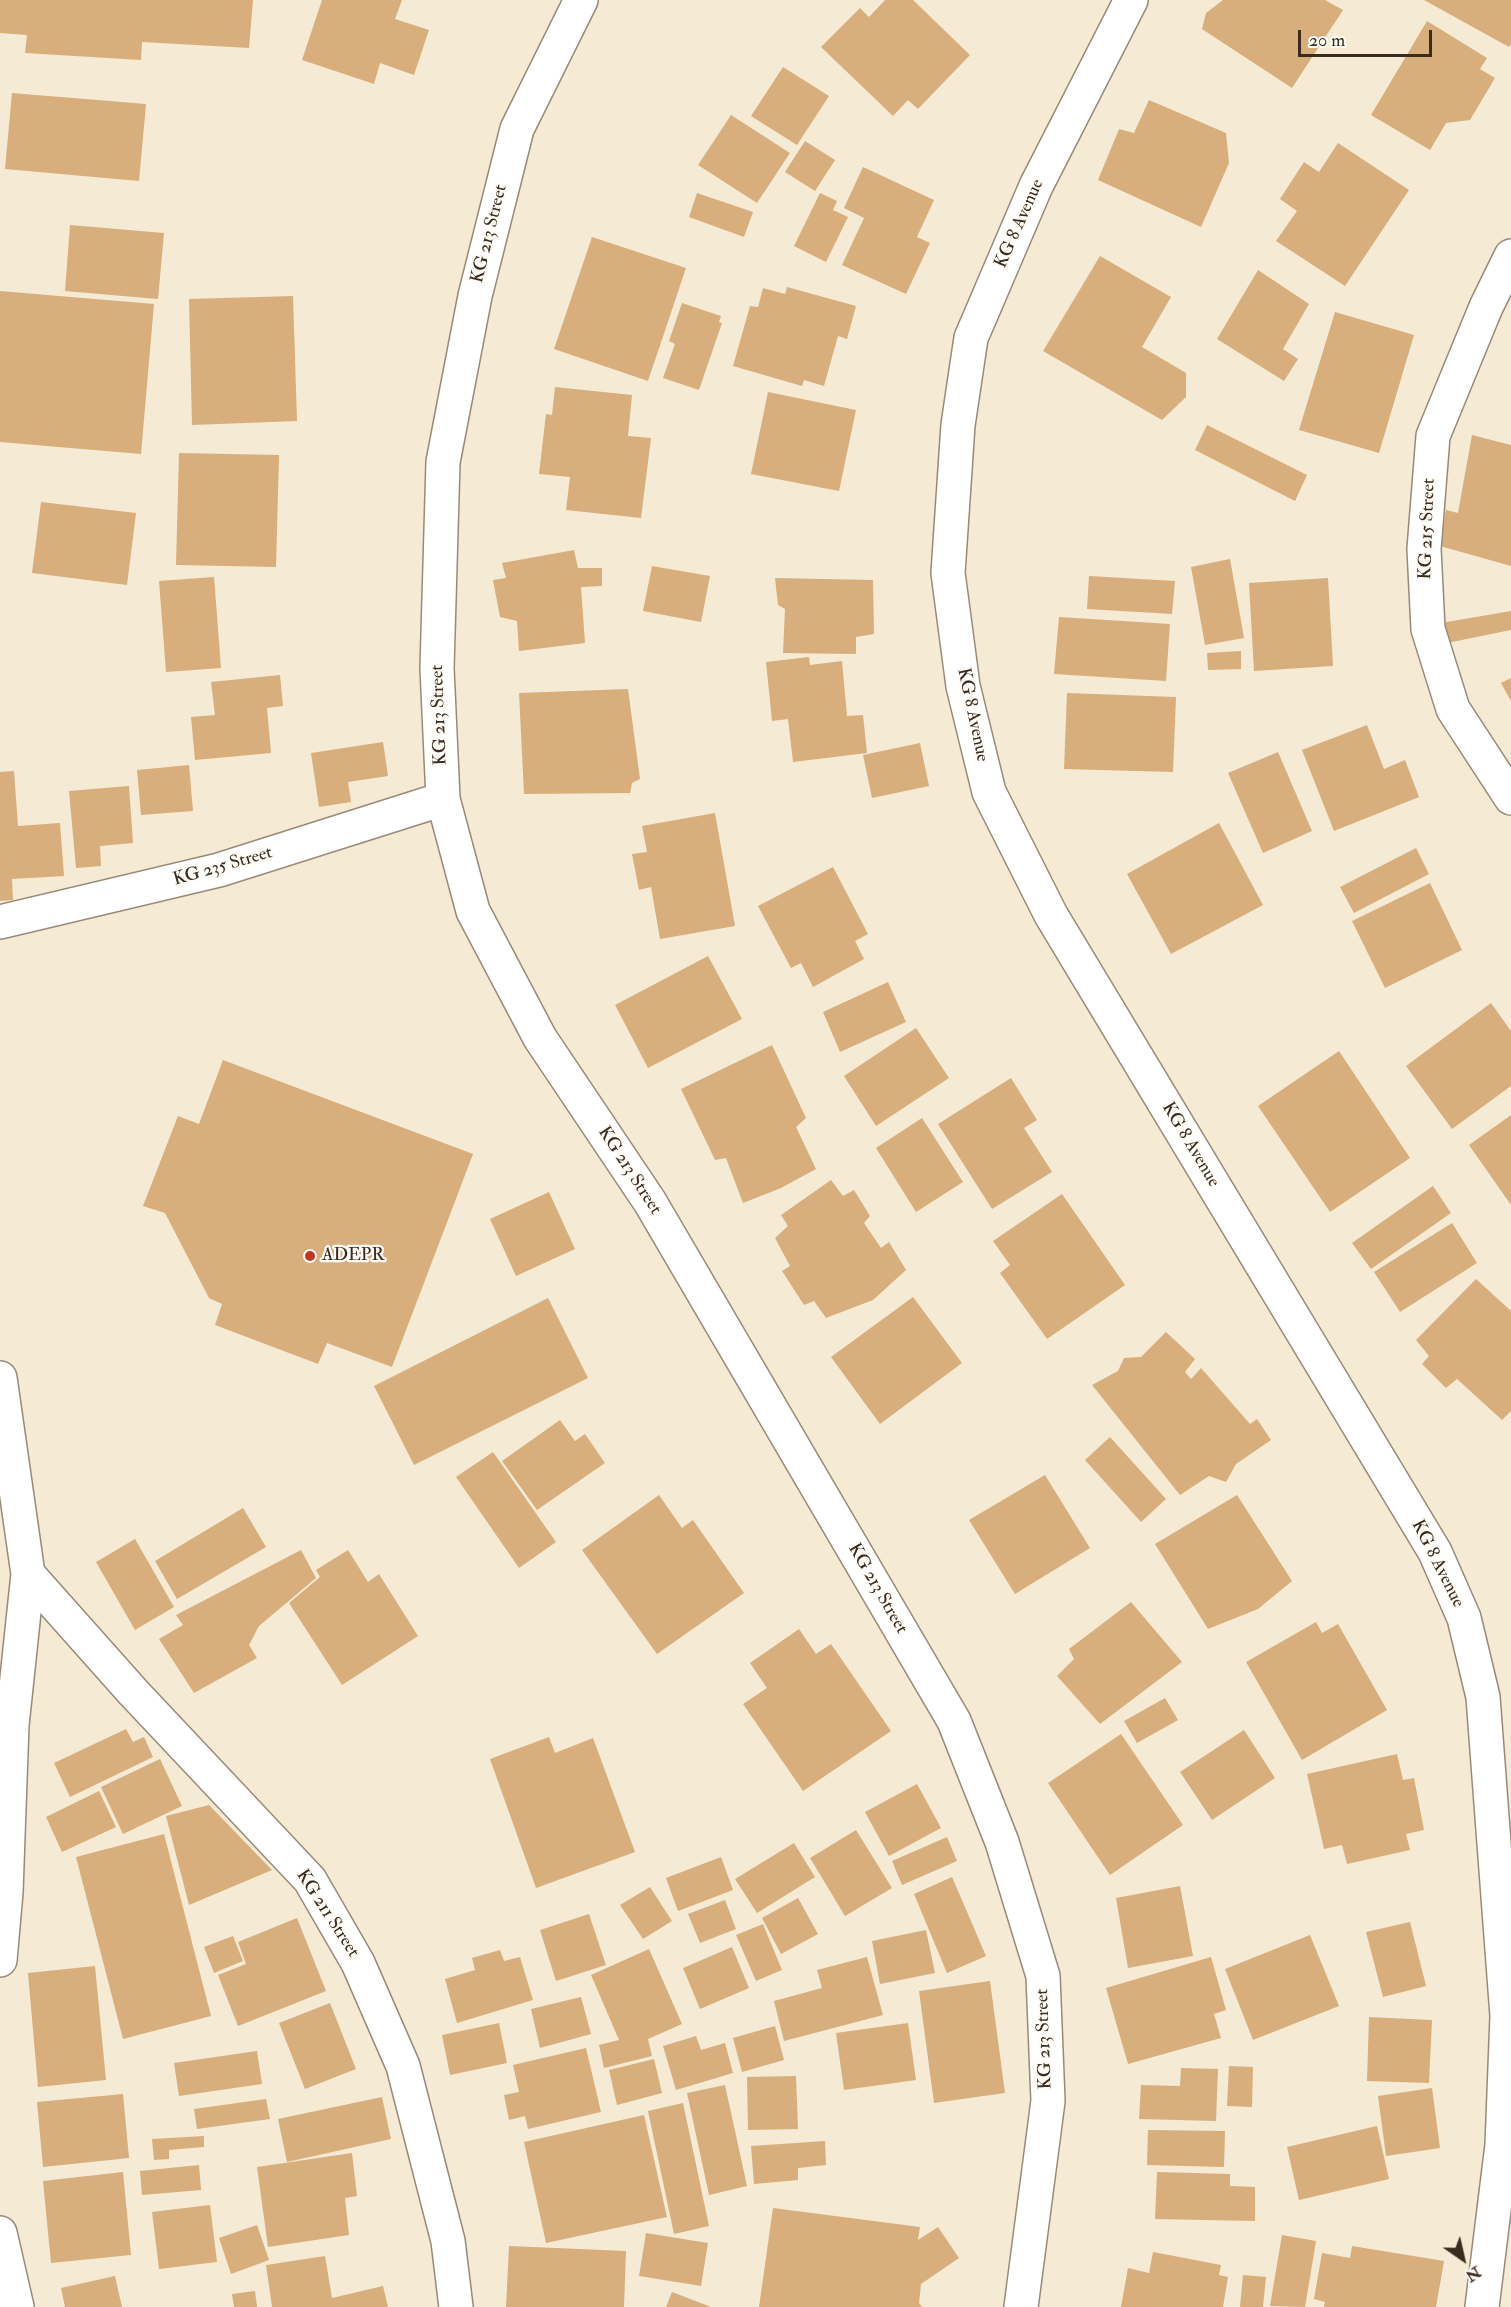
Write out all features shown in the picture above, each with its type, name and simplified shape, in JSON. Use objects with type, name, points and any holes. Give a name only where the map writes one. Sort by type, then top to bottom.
[{"type":"street","name":"KG 213 Street","points":[[581,0],[517,129],[475,296],[443,462],[437,668],[443,799],[473,910],[540,1038],[650,1202],[954,1721],[998,1831],[1043,1976],[1048,2101],[1021,2307]]},
{"type":"street","name":"KG 8 Avenue","points":[[1131,0],[1036,186],[971,338],[958,425],[948,573],[963,686],[989,792],[1051,915],[1435,1552],[1464,1618],[1483,1697],[1507,2016],[1503,2145],[1482,2307]]},
{"type":"street","name":"KG 215 Street","points":[[1511,256],[1486,307],[1433,436],[1424,549],[1428,629],[1453,709],[1511,798]]},
{"type":"street","name":"KG 235 Street","points":[[0,922],[219,870],[443,799]]},
{"type":"street","points":[[0,1378],[28,1574],[12,1725],[6,1892],[0,1960]]},
{"type":"street","name":"KG 211 Street","points":[[28,1574],[133,1692],[310,1880],[358,1963],[403,2066],[448,2241],[456,2307]]},
{"type":"street","points":[[0,2233],[17,2307]]},
{"type":"building","points":[[0,0],[253,0],[249,48],[142,42],[141,60],[25,53],[27,35],[0,33]]},
{"type":"building","points":[[322,0],[402,0],[395,19],[429,30],[414,75],[380,63],[374,84],[302,60]]},
{"type":"building","points":[[885,0],[913,0],[970,55],[918,109],[908,100],[893,116],[821,47],[860,8],[869,17]]},
{"type":"building","points":[[1223,0],[1325,0],[1343,10],[1292,88],[1202,29],[1206,13]]},
{"type":"building","points":[[1424,0],[1511,0],[1511,44],[1509,47]]},
{"type":"building","points":[[1427,21],[1487,58],[1480,69],[1495,78],[1470,120],[1446,123],[1430,150],[1371,115]]},
{"type":"building","points":[[783,67],[829,96],[797,145],[751,116]]},
{"type":"building","points":[[12,93],[146,104],[139,181],[5,169]]},
{"type":"building","points":[[1149,100],[1226,133],[1229,163],[1201,227],[1098,180],[1119,129],[1134,133]]},
{"type":"building","points":[[731,115],[790,153],[757,203],[698,165]]},
{"type":"building","points":[[805,141],[835,160],[815,191],[785,172]]},
{"type":"building","points":[[1338,143],[1409,190],[1345,286],[1276,241],[1297,211],[1280,199],[1304,162],[1319,172]]},
{"type":"building","points":[[863,167],[934,200],[917,237],[930,243],[906,294],[842,265],[864,218],[844,208]]},
{"type":"building","points":[[697,193],[753,212],[744,237],[689,217]]},
{"type":"building","points":[[820,193],[837,201],[833,210],[848,217],[826,262],[794,246]]},
{"type":"building","points":[[70,225],[164,233],[158,299],[65,291]]},
{"type":"building","points":[[592,237],[686,268],[648,381],[554,349]]},
{"type":"building","points":[[1100,256],[1171,297],[1142,347],[1186,373],[1186,397],[1162,420],[1043,351]]},
{"type":"building","points":[[1258,270],[1309,304],[1283,349],[1298,359],[1284,381],[1217,339]]},
{"type":"building","points":[[787,287],[856,306],[847,339],[838,336],[824,386],[804,380],[802,386],[733,366],[750,306],[758,307],[763,288],[785,294]]},
{"type":"building","points":[[0,291],[154,304],[141,454],[0,442]]},
{"type":"building","points":[[293,296],[297,421],[192,425],[189,299]]},
{"type":"building","points":[[682,303],[721,316],[719,322],[722,323],[699,390],[663,378],[675,344],[669,341]]},
{"type":"building","points":[[1335,312],[1414,335],[1379,453],[1299,430]]},
{"type":"building","points":[[555,387],[632,395],[628,436],[651,438],[641,518],[566,510],[570,477],[539,474],[546,414],[552,415]]},
{"type":"building","points":[[768,392],[856,410],[839,491],[751,474]]},
{"type":"building","points":[[1207,425],[1307,475],[1295,501],[1195,450]]},
{"type":"building","points":[[1472,435],[1511,445],[1511,566],[1440,546],[1446,510],[1458,513]]},
{"type":"building","points":[[179,453],[279,455],[276,567],[176,565]]},
{"type":"building","points":[[41,502],[136,513],[127,585],[32,573]]},
{"type":"building","points":[[574,550],[578,568],[602,568],[602,586],[581,587],[585,643],[519,651],[517,621],[500,617],[493,580],[506,578],[502,563]]},
{"type":"building","points":[[1230,559],[1244,638],[1205,645],[1191,567]]},
{"type":"building","points":[[652,566],[710,576],[701,622],[643,611]]},
{"type":"building","points":[[1089,576],[1175,581],[1172,614],[1087,609]]},
{"type":"building","points":[[214,577],[221,668],[166,672],[159,581]]},
{"type":"building","points":[[775,578],[873,580],[874,634],[856,637],[856,654],[783,653],[785,609],[778,605]]},
{"type":"building","points":[[1328,578],[1333,666],[1254,671],[1249,583]]},
{"type":"building","points":[[1511,611],[1511,630],[1447,643],[1435,624]]},
{"type":"building","points":[[1059,617],[1170,624],[1166,681],[1054,674]]},
{"type":"building","points":[[1241,651],[1241,669],[1208,670],[1207,653]]},
{"type":"building","points":[[809,657],[810,665],[842,661],[847,716],[863,715],[867,753],[793,762],[788,719],[772,721],[766,662]]},
{"type":"building","points":[[280,675],[283,706],[267,708],[271,753],[195,760],[191,717],[215,715],[211,682]]},
{"type":"building","points":[[1511,678],[1511,701],[1501,683]]},
{"type":"building","points":[[628,689],[640,779],[632,783],[630,793],[524,794],[519,693]]},
{"type":"building","points":[[1067,693],[1176,697],[1173,772],[1064,769]]},
{"type":"building","points":[[1367,725],[1384,769],[1405,760],[1419,797],[1334,831],[1302,750]]},
{"type":"building","points":[[383,742],[388,776],[348,782],[351,802],[319,807],[311,753]]},
{"type":"building","points":[[920,743],[929,786],[872,798],[863,755]]},
{"type":"building","points":[[1278,752],[1312,831],[1263,853],[1228,773]]},
{"type":"building","points":[[189,765],[193,811],[141,815],[137,770]]},
{"type":"building","points":[[14,771],[18,826],[60,823],[64,876],[12,879],[13,900],[0,901],[0,772]]},
{"type":"building","points":[[129,786],[133,843],[100,846],[101,866],[76,868],[69,791]]},
{"type":"building","points":[[715,813],[735,926],[660,939],[651,887],[639,890],[632,854],[647,852],[642,826]]},
{"type":"building","points":[[1219,823],[1263,905],[1171,954],[1127,874]]},
{"type":"building","points":[[1416,848],[1429,874],[1354,913],[1340,887]]},
{"type":"building","points":[[833,867],[868,934],[855,941],[864,959],[813,987],[801,963],[791,968],[758,906]]},
{"type":"building","points":[[1430,883],[1462,950],[1385,988],[1352,921]]},
{"type":"building","points":[[708,956],[742,1019],[648,1068],[615,1005]]},
{"type":"building","points":[[888,982],[906,1022],[840,1052],[823,1012]]},
{"type":"building","points":[[1491,1003],[1511,1031],[1511,1086],[1452,1129],[1406,1066]]},
{"type":"building","points":[[916,1028],[949,1078],[876,1126],[844,1076]]},
{"type":"building","points":[[772,1045],[806,1118],[796,1127],[816,1169],[781,1188],[743,1203],[726,1158],[715,1160],[681,1089]]},
{"type":"building","points":[[1339,1051],[1410,1158],[1330,1212],[1258,1106]]},
{"type":"building","name":"ADEPR","points":[[223,1060],[473,1154],[392,1367],[327,1343],[318,1364],[215,1325],[222,1304],[209,1298],[165,1213],[143,1206],[178,1116],[199,1124]]},
{"type":"building","points":[[1011,1078],[1037,1120],[1024,1128],[1052,1172],[992,1209],[938,1124]]},
{"type":"building","points":[[1511,1115],[1511,1205],[1469,1145]]},
{"type":"building","points":[[922,1118],[963,1182],[916,1212],[876,1148]]},
{"type":"building","points":[[831,1180],[843,1196],[854,1190],[870,1216],[864,1223],[881,1248],[889,1242],[906,1270],[873,1300],[826,1318],[814,1301],[804,1305],[782,1271],[790,1266],[775,1238],[788,1226],[781,1215]]},
{"type":"building","points":[[1433,1186],[1451,1213],[1371,1269],[1352,1243]]},
{"type":"building","points":[[549,1192],[575,1249],[516,1276],[490,1219]]},
{"type":"building","points":[[1062,1194],[1125,1285],[1047,1339],[1000,1273],[1010,1265],[993,1241]]},
{"type":"building","points":[[1452,1223],[1477,1263],[1400,1312],[1374,1272]]},
{"type":"building","points":[[1476,1279],[1511,1311],[1511,1411],[1502,1420],[1457,1379],[1446,1388],[1422,1364],[1429,1356],[1416,1340]]},
{"type":"building","points":[[913,1297],[962,1363],[880,1424],[831,1357]]},
{"type":"building","points":[[548,1298],[588,1378],[414,1465],[374,1386]]},
{"type":"building","points":[[1166,1332],[1195,1359],[1185,1372],[1191,1379],[1201,1368],[1250,1424],[1257,1419],[1271,1440],[1236,1464],[1226,1482],[1209,1476],[1180,1495],[1092,1385],[1118,1371],[1124,1358],[1141,1357]]},
{"type":"building","points":[[560,1420],[575,1441],[585,1434],[605,1463],[537,1510],[502,1461]]},
{"type":"building","points":[[1110,1437],[1166,1499],[1141,1522],[1085,1460]]},
{"type":"building","points":[[493,1452],[556,1542],[519,1568],[456,1477]]},
{"type":"building","points":[[1045,1475],[1090,1548],[1015,1594],[969,1520]]},
{"type":"building","points":[[659,1495],[682,1528],[693,1520],[744,1593],[657,1654],[582,1550]]},
{"type":"building","points":[[1237,1495],[1292,1581],[1258,1609],[1208,1629],[1155,1544]]},
{"type":"building","points":[[243,1508],[266,1547],[177,1599],[155,1561]]},
{"type":"building","points":[[135,1539],[174,1607],[135,1630],[96,1562]]},
{"type":"building","points":[[301,1550],[316,1578],[259,1626],[249,1645],[257,1658],[194,1693],[159,1639],[183,1625],[176,1615]]},
{"type":"building","points":[[348,1550],[368,1582],[379,1574],[418,1636],[342,1685],[289,1603],[320,1577],[316,1570]]},
{"type":"building","points":[[1131,1602],[1182,1662],[1100,1724],[1057,1676],[1074,1659],[1069,1649]]},
{"type":"building","points":[[1316,1622],[1322,1633],[1338,1624],[1387,1710],[1302,1760],[1246,1662]]},
{"type":"building","points":[[799,1629],[816,1654],[831,1644],[891,1731],[803,1791],[743,1704],[767,1688],[750,1663]]},
{"type":"building","points":[[1165,1698],[1178,1720],[1137,1743],[1124,1721]]},
{"type":"building","points":[[126,1729],[133,1742],[144,1737],[153,1757],[70,1797],[54,1763]]},
{"type":"building","points":[[1244,1730],[1275,1778],[1212,1820],[1180,1772]]},
{"type":"building","points":[[1121,1734],[1183,1825],[1110,1875],[1048,1783]]},
{"type":"building","points":[[549,1737],[555,1753],[593,1738],[635,1852],[536,1888],[490,1759]]},
{"type":"building","points":[[1397,1754],[1403,1780],[1414,1778],[1424,1830],[1406,1834],[1410,1850],[1347,1864],[1342,1845],[1324,1849],[1307,1774]]},
{"type":"building","points":[[160,1759],[182,1806],[123,1834],[101,1787]]},
{"type":"building","points":[[917,1784],[941,1828],[889,1856],[865,1812]]},
{"type":"building","points":[[99,1791],[116,1827],[62,1852],[46,1817]]},
{"type":"building","points":[[209,1805],[272,1870],[189,1905],[166,1816]]},
{"type":"building","points":[[856,1830],[892,1888],[845,1916],[810,1858]]},
{"type":"building","points":[[164,1834],[211,2016],[123,2039],[76,1857]]},
{"type":"building","points":[[947,1837],[957,1861],[902,1885],[892,1861]]},
{"type":"building","points":[[794,1843],[815,1877],[757,1913],[735,1879]]},
{"type":"building","points":[[721,1857],[733,1890],[678,1911],[666,1878]]},
{"type":"building","points":[[952,1877],[986,1956],[947,1973],[914,1894]]},
{"type":"building","points":[[1180,1886],[1193,1956],[1128,1968],[1116,1898]]},
{"type":"building","points":[[650,1887],[672,1921],[643,1939],[620,1905]]},
{"type":"building","points":[[798,1898],[818,1934],[781,1954],[762,1918]]},
{"type":"building","points":[[725,1900],[736,1929],[700,1943],[688,1914]]},
{"type":"building","points":[[589,1914],[606,1965],[556,1981],[540,1930]]},
{"type":"building","points":[[297,1918],[326,1991],[238,2026],[218,1975],[246,1964],[238,1942]]},
{"type":"building","points":[[1410,1922],[1426,1986],[1383,1997],[1366,1932]]},
{"type":"building","points":[[763,1924],[782,1970],[756,1981],[736,1935]]},
{"type":"building","points":[[926,1930],[935,1973],[880,1984],[872,1941]]},
{"type":"building","points":[[1310,1935],[1339,2006],[1253,2040],[1225,1969]]},
{"type":"building","points":[[233,1936],[243,1961],[214,1973],[204,1947]]},
{"type":"building","points":[[732,1947],[749,1988],[700,2009],[683,1968]]},
{"type":"building","points":[[649,1949],[682,2024],[648,2039],[652,2056],[604,2068],[599,2045],[619,2040],[591,1975]]},
{"type":"building","points":[[500,1950],[504,1961],[520,1957],[533,2000],[457,2023],[445,1979],[475,1970],[472,1958]]},
{"type":"building","points":[[867,1957],[883,2015],[784,2041],[774,2001],[822,1988],[817,1970]]},
{"type":"building","points":[[1211,1957],[1226,2010],[1214,2014],[1221,2038],[1128,2064],[1106,1988]]},
{"type":"building","points":[[95,1966],[106,2080],[38,2087],[28,1973]]},
{"type":"building","points":[[990,1981],[1005,2093],[934,2103],[919,1991]]},
{"type":"building","points":[[581,1997],[591,2034],[540,2048],[531,2009]]},
{"type":"building","points":[[330,2003],[356,2069],[305,2089],[279,2023]]},
{"type":"building","points":[[1369,2017],[1432,2020],[1429,2083],[1367,2081]]},
{"type":"building","points":[[499,2023],[507,2063],[450,2075],[442,2035]]},
{"type":"building","points":[[908,2023],[916,2080],[844,2090],[836,2033]]},
{"type":"building","points":[[775,2026],[784,2060],[742,2072],[733,2038]]},
{"type":"building","points":[[696,2036],[701,2050],[725,2043],[733,2073],[676,2090],[663,2046]]},
{"type":"building","points":[[586,2048],[601,2112],[528,2129],[525,2116],[509,2120],[504,2095],[519,2092],[513,2065]]},
{"type":"building","points":[[257,2051],[262,2084],[179,2096],[174,2063]]},
{"type":"building","points":[[654,2059],[662,2093],[617,2105],[609,2070]]},
{"type":"building","points":[[1229,2066],[1253,2067],[1252,2107],[1227,2106]]},
{"type":"building","points":[[1181,2068],[1218,2069],[1216,2121],[1139,2119],[1141,2085],[1180,2086]]},
{"type":"building","points":[[796,2076],[798,2129],[748,2130],[747,2077]]},
{"type":"building","points":[[725,2085],[747,2186],[709,2195],[687,2093]]},
{"type":"building","points":[[1432,2088],[1440,2148],[1386,2156],[1378,2096]]},
{"type":"building","points":[[123,2094],[129,2158],[43,2167],[37,2102]]},
{"type":"building","points":[[382,2097],[391,2139],[287,2162],[278,2119]]},
{"type":"building","points":[[266,2099],[270,2119],[197,2129],[194,2109]]},
{"type":"building","points":[[683,2103],[709,2226],[674,2234],[648,2111]]},
{"type":"building","points":[[644,2115],[667,2217],[546,2243],[524,2142]]},
{"type":"building","points":[[1377,2126],[1389,2179],[1299,2200],[1287,2147]]},
{"type":"building","points":[[1148,2130],[1225,2131],[1224,2167],[1147,2165]]},
{"type":"building","points":[[204,2136],[204,2147],[169,2150],[169,2159],[154,2160],[152,2139]]},
{"type":"building","points":[[825,2141],[826,2165],[798,2168],[798,2180],[754,2184],[751,2146]]},
{"type":"building","points":[[352,2153],[357,2196],[345,2198],[349,2235],[268,2247],[257,2167]]},
{"type":"building","points":[[199,2165],[201,2190],[142,2195],[140,2171]]},
{"type":"building","points":[[123,2172],[131,2255],[51,2263],[43,2181]]},
{"type":"building","points":[[1157,2172],[1230,2174],[1230,2186],[1255,2187],[1255,2221],[1155,2219]]},
{"type":"building","points":[[210,2205],[217,2262],[159,2269],[152,2212]]},
{"type":"building","points":[[773,2208],[920,2227],[918,2240],[938,2227],[959,2258],[921,2284],[919,2303],[922,2307],[759,2307]]},
{"type":"building","points":[[257,2225],[269,2260],[231,2274],[219,2238]]},
{"type":"building","points":[[646,2233],[708,2243],[701,2286],[639,2276]]},
{"type":"building","points":[[1282,2235],[1316,2241],[1305,2307],[1270,2306]]},
{"type":"building","points":[[509,2246],[626,2251],[624,2307],[506,2307]]},
{"type":"building","points":[[1352,2246],[1444,2261],[1436,2307],[1324,2307],[1325,2302],[1314,2299],[1322,2253],[1350,2258]]},
{"type":"building","points":[[1153,2252],[1221,2265],[1219,2275],[1228,2277],[1223,2307],[1121,2307],[1128,2268],[1149,2273]]},
{"type":"building","points":[[325,2256],[332,2298],[383,2286],[388,2307],[272,2307],[266,2265]]},
{"type":"building","points":[[1243,2275],[1266,2277],[1263,2307],[1240,2307]]},
{"type":"building","points":[[115,2276],[122,2307],[65,2307],[61,2288]]},
{"type":"building","points":[[255,2291],[257,2307],[234,2307],[232,2294]]},
{"type":"building","points":[[672,2292],[711,2307],[666,2307]]},
{"type":"place","name":"ADEPR","points":[[310,1256]]}]
